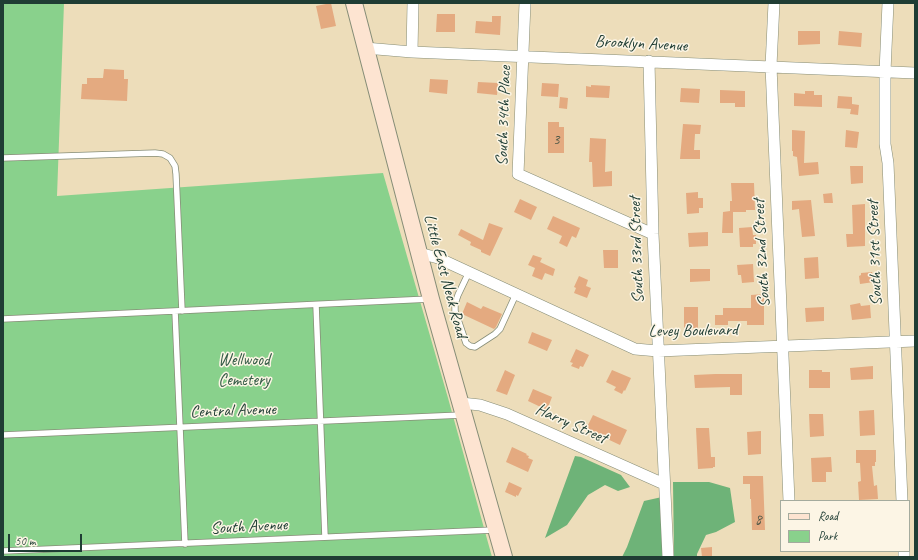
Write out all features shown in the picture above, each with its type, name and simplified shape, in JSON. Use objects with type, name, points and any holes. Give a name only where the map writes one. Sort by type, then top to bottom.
[{"type":"main road","name":"Little East Neck Road","points":[[354,3],[431,299],[504,557]]},
{"type":"street","points":[[412,52],[413,3]]},
{"type":"street","points":[[523,56],[525,3]]},
{"type":"street","name":"South 32nd Street","points":[[774,3],[771,66],[784,346],[789,500]]},
{"type":"street","name":"South 31st Street","points":[[888,3],[885,72],[885,144],[888,163],[902,500]]},
{"type":"street","name":"Brooklyn Avenue","points":[[365,48],[412,52],[915,73]]},
{"type":"street","name":"South 34th Place","points":[[523,56],[518,174],[653,234]]},
{"type":"street","name":"South 33rd Street","points":[[649,61],[653,234],[668,557]]},
{"type":"street","name":"Levey Boulevard","points":[[419,253],[438,258],[635,349],[658,351],[915,341]]},
{"type":"street","name":"Harry Street","points":[[462,409],[480,405],[508,414],[664,484]]},
{"type":"lane","points":[[3,158],[155,153],[163,154],[170,158],[175,166],[176,174],[182,311]]},
{"type":"lane","points":[[468,272],[458,295],[455,304],[455,311],[466,343],[470,346],[475,347],[500,329],[516,294]]},
{"type":"lane","points":[[3,319],[431,299]]},
{"type":"lane","points":[[316,305],[326,537]]},
{"type":"lane","points":[[175,311],[185,544]]},
{"type":"lane","name":"Central Avenue","points":[[3,435],[321,421],[462,409]]},
{"type":"lane","name":"South Avenue","points":[[3,551],[496,530]]},
{"type":"green space","name":"Wellwood Cemetery","points":[[3,3],[64,3],[57,196],[383,173],[492,557],[3,557]]},
{"type":"green space","points":[[575,456],[581,457],[621,475],[630,487],[618,491],[605,485],[588,495],[567,525],[545,538]]},
{"type":"green space","points":[[673,482],[709,482],[730,488],[735,522],[716,532],[706,535],[697,557],[674,557]]},
{"type":"green space","points":[[662,497],[663,557],[622,557],[644,501]]},
{"type":"building","points":[[331,3],[336,26],[321,29],[316,6]]},
{"type":"building","points":[[437,14],[455,14],[455,32],[436,32]]},
{"type":"building","points":[[492,16],[501,16],[500,35],[475,33],[476,21],[492,22]]},
{"type":"building","points":[[798,31],[820,31],[820,44],[798,45]]},
{"type":"building","points":[[839,31],[862,33],[861,47],[838,45]]},
{"type":"building","points":[[104,69],[124,70],[124,79],[128,79],[127,101],[81,99],[82,84],[87,84],[87,78],[103,78]]},
{"type":"building","points":[[430,79],[448,80],[447,94],[429,92]]},
{"type":"building","points":[[478,82],[498,83],[497,95],[477,93]]},
{"type":"building","points":[[542,83],[559,84],[558,97],[541,96]]},
{"type":"building","points":[[591,85],[610,86],[609,98],[586,97],[586,86],[591,87]]},
{"type":"building","points":[[681,88],[700,89],[699,103],[680,102]]},
{"type":"building","points":[[720,90],[745,91],[745,107],[735,107],[735,103],[720,103]]},
{"type":"building","points":[[805,91],[814,91],[814,95],[822,95],[822,107],[794,106],[794,93],[805,94]]},
{"type":"building","points":[[838,96],[852,97],[852,104],[859,105],[858,115],[850,114],[851,109],[837,108]]},
{"type":"building","points":[[560,97],[568,98],[567,109],[559,108]]},
{"type":"building","points":[[548,122],[559,122],[559,127],[564,127],[564,153],[548,153]]},
{"type":"building","points":[[683,124],[701,125],[700,134],[695,134],[694,150],[700,150],[700,159],[680,159]]},
{"type":"building","points":[[792,130],[805,131],[804,163],[818,162],[819,174],[799,176],[797,157],[793,156],[792,151]]},
{"type":"building","points":[[846,130],[859,132],[857,148],[845,147]]},
{"type":"building","points":[[590,138],[606,139],[605,172],[612,171],[612,186],[593,187],[592,162],[589,162]]},
{"type":"building","points":[[850,166],[863,166],[863,183],[851,184]]},
{"type":"building","points":[[731,183],[754,183],[755,210],[733,212],[733,233],[722,233],[723,212],[730,211],[730,201],[732,201]]},
{"type":"building","points":[[698,192],[698,198],[703,198],[703,208],[699,208],[699,213],[687,214],[686,193]]},
{"type":"building","points":[[832,193],[833,203],[824,203],[823,194]]},
{"type":"building","points":[[520,199],[537,207],[531,220],[514,212]]},
{"type":"building","points":[[811,200],[815,236],[802,237],[799,209],[792,210],[792,201]]},
{"type":"building","points":[[865,204],[865,246],[847,247],[846,234],[853,234],[852,205]]},
{"type":"building","points":[[553,216],[580,228],[576,238],[572,236],[567,247],[559,243],[562,236],[547,229]]},
{"type":"building","points":[[489,223],[503,228],[490,256],[470,245],[471,242],[458,235],[461,229],[483,240]]},
{"type":"building","points":[[752,227],[753,235],[756,235],[756,244],[753,244],[753,247],[740,247],[739,228]]},
{"type":"building","points":[[708,232],[708,246],[689,247],[688,233]]},
{"type":"building","points":[[603,250],[618,250],[618,268],[604,268]]},
{"type":"building","points":[[533,255],[542,258],[540,262],[555,269],[553,276],[545,273],[542,280],[532,276],[535,268],[528,265]]},
{"type":"building","points":[[818,257],[819,278],[805,279],[804,258]]},
{"type":"building","points":[[753,264],[754,282],[742,283],[741,275],[738,275],[737,265]]},
{"type":"building","points":[[690,269],[710,269],[710,281],[690,282]]},
{"type":"building","points":[[872,272],[874,282],[860,284],[859,276],[861,273]]},
{"type":"building","points":[[579,276],[588,280],[586,286],[591,288],[587,298],[574,293],[576,288],[574,287]]},
{"type":"building","points":[[764,294],[764,325],[747,325],[747,321],[728,321],[728,325],[715,325],[715,315],[723,315],[723,308],[751,308],[751,295]]},
{"type":"building","points":[[467,302],[481,309],[483,306],[502,314],[496,327],[494,329],[462,314]]},
{"type":"building","points":[[860,303],[861,306],[870,305],[871,318],[852,320],[850,305]]},
{"type":"building","points":[[684,307],[698,307],[698,328],[684,328]]},
{"type":"building","points":[[824,307],[824,321],[806,322],[805,308]]},
{"type":"building","points":[[532,332],[552,340],[547,351],[528,343]]},
{"type":"building","points":[[576,349],[589,355],[583,367],[580,366],[579,369],[571,366],[573,363],[570,362]]},
{"type":"building","points":[[873,366],[873,379],[851,380],[850,368]]},
{"type":"building","points":[[505,370],[515,375],[507,395],[496,391]]},
{"type":"building","points":[[612,370],[631,378],[622,394],[614,390],[616,387],[606,382]]},
{"type":"building","points":[[809,370],[822,370],[822,372],[830,372],[830,388],[809,388]]},
{"type":"building","points":[[742,374],[742,395],[730,395],[730,387],[695,388],[694,375]]},
{"type":"building","points":[[533,389],[552,397],[547,410],[528,401]]},
{"type":"building","points":[[874,410],[875,435],[860,436],[859,411]]},
{"type":"building","points":[[809,414],[823,414],[824,436],[810,437]]},
{"type":"building","points":[[593,415],[627,430],[620,445],[586,429]]},
{"type":"building","points":[[696,428],[709,428],[711,457],[715,457],[715,467],[713,468],[698,469]]},
{"type":"building","points":[[761,431],[761,454],[748,455],[747,432]]},
{"type":"building","points":[[512,447],[527,454],[526,455],[529,456],[528,458],[533,460],[528,472],[506,462]]},
{"type":"building","points":[[856,450],[876,450],[875,466],[872,466],[874,486],[877,485],[878,499],[859,500],[858,482],[861,481],[860,463],[856,463]]},
{"type":"building","points":[[831,457],[832,472],[826,472],[826,482],[812,482],[811,458]]},
{"type":"building","points":[[743,476],[763,476],[765,530],[752,530],[750,484],[743,484]]},
{"type":"building","points":[[509,482],[522,488],[518,496],[516,495],[516,497],[505,492]]},
{"type":"building","points":[[712,547],[712,557],[702,557],[701,548]]}]
